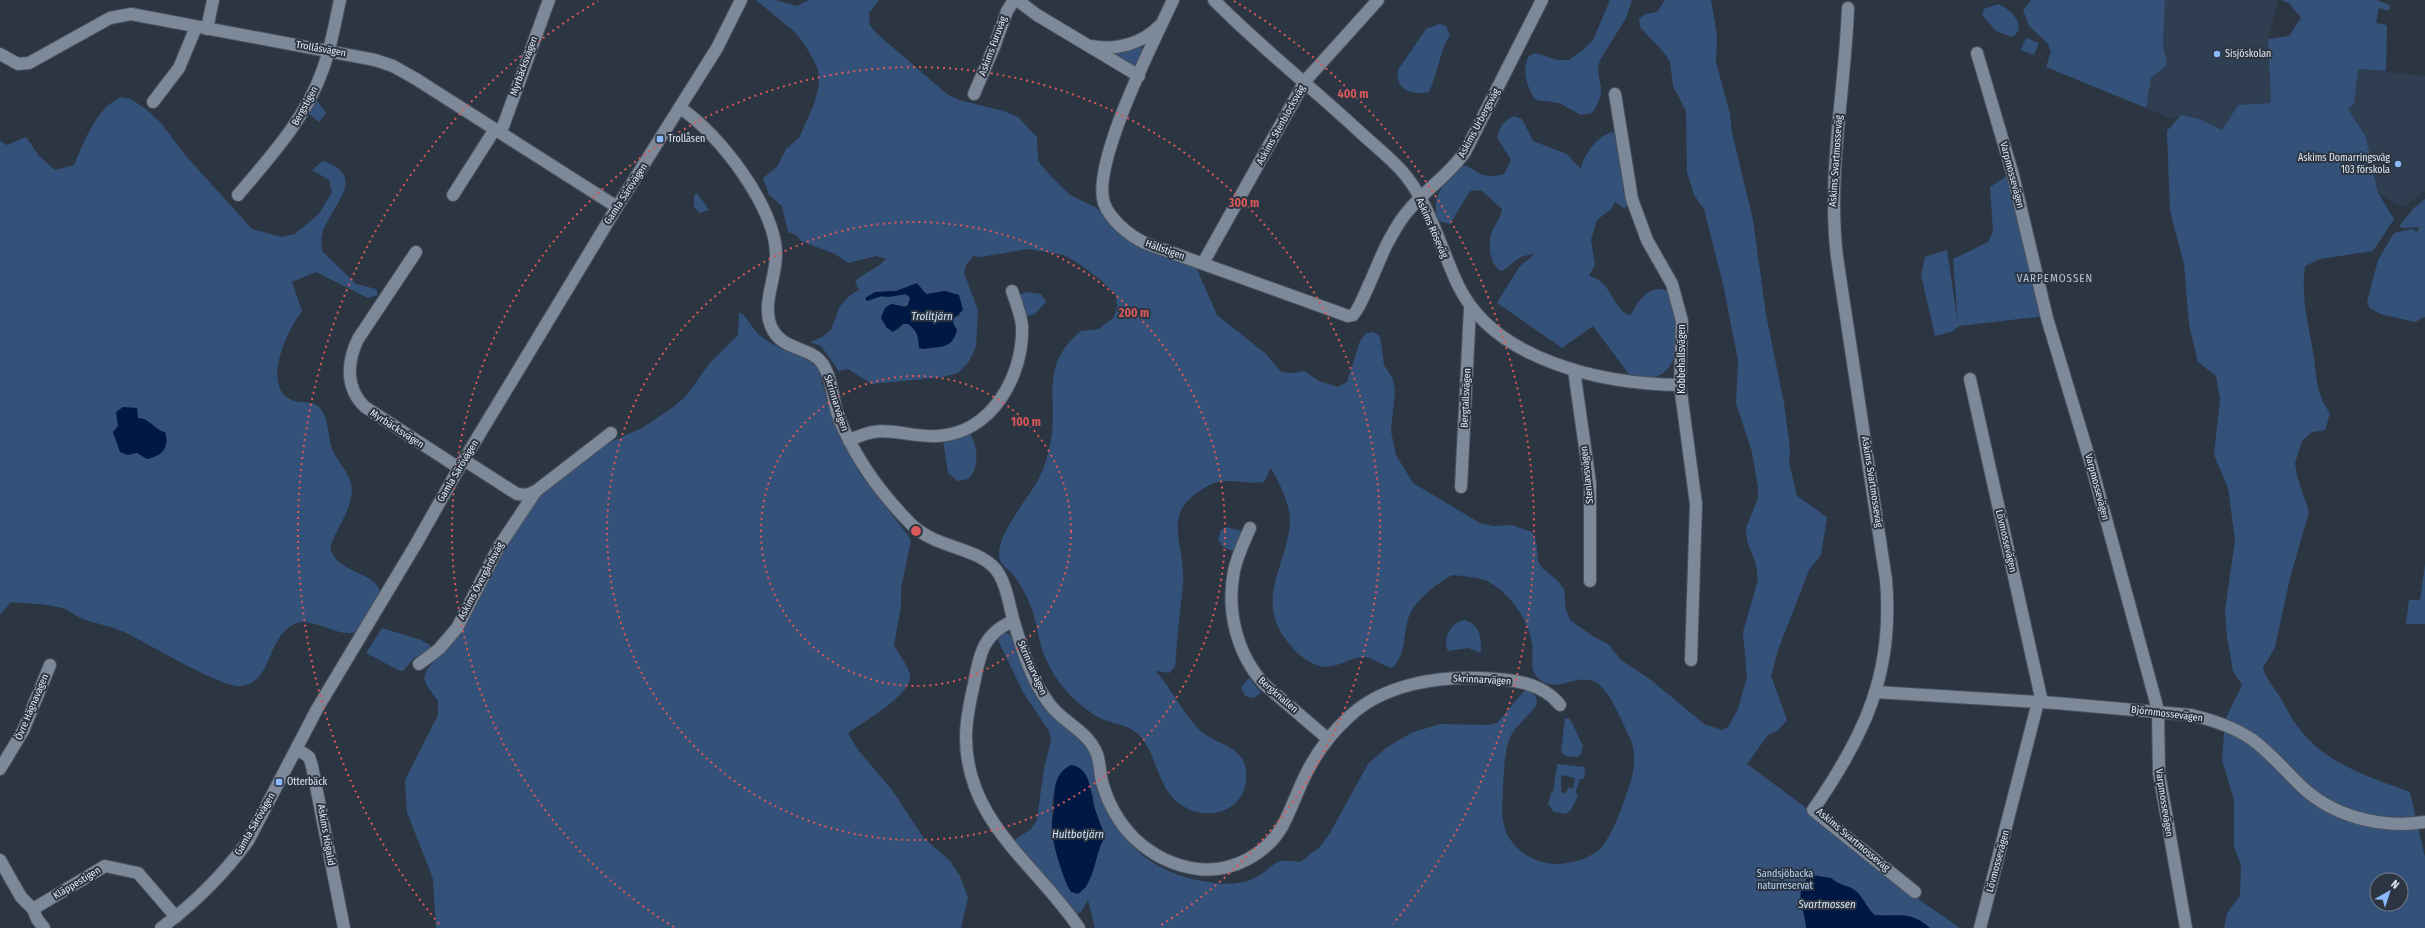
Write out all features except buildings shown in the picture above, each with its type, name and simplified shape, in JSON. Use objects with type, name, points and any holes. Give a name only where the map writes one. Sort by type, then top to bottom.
[{"type":"street","points":[[153,102],[179,68],[201,28],[213,0]]},
{"type":"street","name":"Bergstigen","points":[[238,195],[296,123],[318,84],[329,50],[340,0]]},
{"type":"street","name":"Myrbäcksvägen","points":[[453,195],[498,130],[549,0]]},
{"type":"street","name":"Gamla Särövägen","points":[[161,928],[202,896],[244,846],[317,709],[416,544],[461,464],[617,207],[680,108],[730,25],[741,0]]},
{"type":"street","name":"Askims Furuväg","points":[[974,94],[994,47],[1006,11],[1014,0]]},
{"type":"street","points":[[1017,0],[1037,15],[1088,44],[1139,76]]},
{"type":"street","name":"Hällstigen","points":[[1173,0],[1116,130],[1105,163],[1102,186],[1105,205],[1120,225],[1139,240],[1343,315],[1353,315]]},
{"type":"street","name":"Askims Röseväg","points":[[1214,0],[1393,162],[1409,181],[1420,198],[1470,308],[1484,322],[1513,342],[1544,358],[1574,370],[1631,382],[1680,385]]},
{"type":"street","name":"Askims Stenblocksväg","points":[[1203,263],[1305,81],[1378,0]]},
{"type":"street","name":"Askims Urbergsväg","points":[[1353,315],[1359,309],[1386,244],[1401,219],[1420,198],[1450,171],[1465,152],[1542,0]]},
{"type":"street","name":"Askims Svartmosseväg","points":[[1848,8],[1846,52],[1836,138],[1833,222],[1839,271],[1886,580],[1888,636],[1875,692],[1851,752],[1813,810],[1915,892]]},
{"type":"street","name":"Trollåsvägen","points":[[0,65],[12,62],[22,65],[29,63],[110,18],[124,14],[329,50],[393,66],[498,130],[617,207]]},
{"type":"street","points":[[1088,44],[1105,47],[1133,43],[1148,36],[1164,18]]},
{"type":"street","name":"Varpmossevägen","points":[[1977,53],[2014,175],[2047,318],[2091,464],[2158,711],[2159,773],[2186,928]]},
{"type":"street","points":[[0,54],[12,62]]},
{"type":"street","name":"Kobbehallsvägen","points":[[1615,94],[1632,199],[1643,230],[1672,284],[1680,308],[1682,321],[1680,385],[1696,504],[1691,660]]},
{"type":"street","name":"Skrinnarvägen","points":[[680,108],[694,117],[724,148],[762,206],[773,233],[777,252],[768,304],[769,322],[773,330],[783,342],[809,352],[821,362],[828,377],[837,412],[849,441],[875,483],[918,531],[942,544],[982,558],[996,570],[1006,589],[1013,620],[1025,657],[1046,699],[1059,716],[1084,735],[1094,748],[1107,796],[1121,822],[1142,845],[1169,862],[1206,870],[1235,865],[1257,854],[1272,841],[1283,825],[1308,770],[1328,739],[1354,712],[1374,700],[1411,685],[1447,678],[1487,678],[1523,682],[1547,693],[1560,705]]},
{"type":"street","name":"Myrbäcksvägen","points":[[416,252],[358,339],[352,354],[350,381],[355,396],[364,407],[461,464]]},
{"type":"street","points":[[849,441],[864,433],[878,430],[918,435],[948,435],[964,430],[988,413],[1007,391],[1019,361],[1022,325],[1012,291]]},
{"type":"street","name":"Bergtallsvägen","points":[[1461,487],[1470,308]]},
{"type":"street","name":"Stenlavsvägen","points":[[1574,370],[1590,484],[1590,581]]},
{"type":"street","name":"Lövmossevägen","points":[[1970,380],[2040,702],[1980,928]]},
{"type":"street","name":"Askims Övergårdsväg","points":[[419,664],[439,649],[457,628],[498,548],[536,491],[611,433]]},
{"type":"street","points":[[461,464],[518,494],[527,495],[536,491]]},
{"type":"street","name":"Bergknallen","points":[[1250,528],[1238,557],[1232,589],[1233,616],[1242,652],[1256,676],[1264,685],[1328,739]]},
{"type":"street","points":[[1013,620],[991,634],[982,651],[967,725],[966,746],[970,772],[979,799],[995,827],[1041,878],[1079,928]]},
{"type":"street","name":"Övre Hägnavägen","points":[[0,769],[23,731],[50,664]]},
{"type":"street","name":"Björnmossevägen","points":[[1875,692],[2158,711],[2191,715],[2213,720],[2252,739],[2329,808],[2347,815],[2396,824],[2425,822]]},
{"type":"street","name":"Askims Högalid","points":[[297,749],[309,757],[312,766],[344,928]]},
{"type":"street","points":[[0,860],[21,896],[33,909],[37,919],[44,928]]},
{"type":"street","name":"Kläppestigen","points":[[33,909],[104,866],[138,873],[176,917]]},
{"type":"shaded area","name":"Sisjöskolan","points":[[2165,0],[2278,0],[2268,39],[2271,103],[2238,105],[2222,130],[2200,119],[2181,115],[2172,119],[2146,108],[2151,78],[2167,65],[2163,43]]},
{"type":"shaded area","name":"Askims Domarringsväg 103 förskola","points":[[2358,69],[2425,76],[2425,191],[2403,207],[2378,193],[2366,137],[2348,109],[2354,104]]},
{"type":"green space","name":"Sandsjöbacka naturreservat","points":[[756,0],[775,0],[797,6],[809,0],[879,0],[869,13],[870,25],[875,32],[947,94],[959,100],[1004,111],[1018,117],[1037,137],[1038,161],[1070,195],[1095,207],[1106,216],[1196,267],[1217,315],[1266,354],[1281,372],[1293,373],[1304,371],[1319,381],[1338,387],[1347,382],[1360,341],[1366,333],[1373,332],[1380,336],[1384,365],[1393,379],[1395,392],[1391,431],[1396,455],[1413,483],[1480,523],[1493,526],[1512,525],[1532,532],[1536,540],[1538,561],[1542,568],[1557,580],[1564,589],[1566,610],[1570,620],[1594,637],[1608,644],[1621,660],[1651,680],[1704,724],[1722,730],[1728,727],[1738,709],[1747,677],[1743,632],[1758,580],[1756,564],[1747,541],[1746,528],[1758,498],[1758,488],[1752,452],[1736,403],[1738,360],[1723,284],[1704,209],[1694,195],[1687,172],[1686,111],[1673,86],[1670,62],[1665,54],[1640,27],[1639,19],[1646,14],[1657,12],[1665,0],[1711,0],[1717,35],[1716,62],[1730,114],[1732,133],[1753,220],[1766,315],[1784,403],[1790,449],[1789,462],[1797,496],[1827,517],[1821,555],[1809,570],[1778,650],[1771,676],[1787,720],[1777,731],[1768,735],[1747,764],[1805,807],[1921,901],[1960,928],[1095,928],[1088,900],[1081,912],[1076,914],[1013,841],[1031,829],[1037,820],[1044,768],[1051,741],[1049,731],[1023,692],[997,638],[1004,632],[1010,635],[1030,683],[1043,707],[1078,738],[1090,753],[1100,795],[1119,830],[1131,845],[1144,857],[1176,874],[1195,880],[1231,884],[1251,880],[1278,862],[1300,862],[1320,847],[1330,833],[1368,764],[1386,748],[1411,733],[1440,724],[1489,725],[1497,723],[1524,691],[1529,691],[1536,696],[1537,704],[1514,730],[1507,746],[1504,764],[1502,808],[1505,830],[1515,846],[1531,858],[1550,864],[1559,864],[1581,859],[1592,855],[1601,848],[1609,837],[1615,824],[1628,790],[1634,767],[1634,752],[1632,744],[1611,700],[1602,687],[1597,683],[1589,680],[1581,680],[1553,685],[1546,683],[1536,676],[1532,667],[1532,643],[1530,634],[1522,616],[1503,592],[1487,581],[1452,575],[1435,586],[1420,599],[1409,617],[1401,655],[1392,668],[1364,657],[1326,667],[1310,662],[1302,656],[1287,641],[1277,625],[1273,610],[1273,595],[1285,550],[1290,519],[1286,499],[1271,468],[1264,482],[1251,483],[1224,481],[1212,484],[1195,494],[1184,505],[1179,516],[1178,528],[1183,568],[1183,584],[1175,667],[1169,673],[1156,671],[1197,727],[1208,736],[1235,751],[1244,762],[1246,770],[1246,784],[1242,795],[1226,810],[1215,813],[1203,813],[1191,810],[1180,804],[1172,797],[1162,781],[1151,753],[1146,744],[1135,731],[1099,718],[1084,708],[1062,686],[1050,668],[1042,649],[1033,613],[1026,596],[1015,577],[999,559],[1000,546],[1003,537],[1038,480],[1047,458],[1052,433],[1054,372],[1059,358],[1067,345],[1081,331],[1099,329],[1114,317],[1117,306],[1116,295],[1101,280],[1078,263],[1064,255],[1028,249],[981,257],[973,256],[966,265],[964,273],[978,310],[976,347],[968,363],[958,373],[942,377],[872,384],[848,369],[839,371],[821,346],[810,342],[822,337],[831,330],[840,306],[849,296],[859,290],[855,281],[886,259],[876,256],[848,263],[835,254],[801,241],[796,235],[788,232],[782,206],[769,195],[763,178],[777,167],[786,149],[799,138],[814,104],[819,86],[818,69],[808,50],[796,33]],"holes":[[[917,284],[926,294],[945,291],[960,315],[954,318],[952,323],[957,330],[941,347],[919,344],[919,338],[916,332],[908,324],[903,324],[898,330],[887,328],[881,318],[888,305],[909,305],[910,298],[904,293],[895,296],[876,297],[884,291],[896,291]],[[1093,794],[1094,806],[1105,837],[1099,846],[1086,888],[1067,886],[1054,846],[1052,822],[1053,795]]]},
{"type":"green space","points":[[1610,0],[1632,0],[1626,18],[1600,60],[1598,73],[1601,90],[1598,104],[1592,113],[1581,115],[1559,103],[1536,100],[1530,90],[1525,73],[1525,67],[1529,56],[1536,53],[1557,60],[1569,60],[1583,50],[1593,40]]},
{"type":"green space","points":[[2031,0],[2165,0],[2163,43],[2167,65],[2151,78],[2146,108],[2046,67],[2051,52],[2048,44],[2029,26],[2023,10]]},
{"type":"green space","points":[[2281,0],[2376,0],[2390,5],[2389,11],[2379,8],[2376,23],[2387,25],[2386,71],[2358,69],[2354,104],[2348,109],[2366,137],[2378,193],[2394,219],[2373,251],[2320,259],[2305,266],[2305,306],[2317,381],[2321,397],[2330,413],[2325,430],[2312,432],[2302,441],[2295,463],[2297,476],[2309,512],[2290,578],[2275,647],[2263,668],[2268,680],[2295,723],[2312,743],[2351,769],[2410,792],[2425,857],[2425,928],[2224,928],[2227,913],[2240,896],[2241,865],[2234,847],[2234,800],[2222,760],[2225,720],[2242,685],[2233,671],[2227,637],[2225,610],[2235,540],[2228,488],[2214,455],[2220,399],[2216,376],[2198,362],[2189,325],[2184,264],[2170,211],[2167,131],[2181,115],[2200,119],[2222,130],[2238,105],[2271,103],[2268,39],[2289,36],[2301,18],[2289,3]]},
{"type":"green space","points":[[1998,4],[2008,9],[2016,18],[2019,28],[2017,33],[2012,37],[1996,31],[1982,15],[1984,9]]},
{"type":"green space","points":[[1439,24],[1446,26],[1450,35],[1444,47],[1429,92],[1417,93],[1406,90],[1399,82],[1398,70],[1426,29]]},
{"type":"green space","points":[[2026,38],[2039,43],[2034,55],[2021,50]]},
{"type":"green space","points":[[1133,47],[1140,47],[1145,51],[1136,68],[1109,53]]},
{"type":"green space","points":[[121,97],[131,99],[147,110],[161,123],[185,155],[252,229],[281,237],[295,234],[319,214],[332,192],[329,180],[312,170],[323,161],[337,168],[344,176],[345,184],[343,194],[322,235],[322,251],[356,284],[376,289],[378,295],[368,298],[316,272],[292,282],[302,311],[296,319],[284,343],[277,370],[278,383],[283,393],[292,400],[315,404],[322,410],[325,415],[331,446],[348,474],[351,483],[352,493],[350,502],[333,539],[331,551],[336,559],[342,564],[374,582],[378,587],[380,594],[364,622],[352,633],[345,633],[304,622],[297,623],[287,629],[274,646],[260,676],[252,682],[242,686],[232,685],[218,680],[184,664],[124,632],[83,619],[59,607],[11,602],[0,615],[0,141],[7,145],[26,137],[39,156],[55,170],[74,165],[92,126],[104,109]],"holes":[[[118,421],[151,423],[159,431],[147,459],[137,452],[128,455],[119,444],[113,433],[118,426]]]},
{"type":"green space","points":[[315,98],[326,113],[319,122],[307,112]]},
{"type":"green space","points":[[1514,116],[1522,119],[1533,141],[1567,154],[1581,169],[1588,152],[1597,141],[1613,132],[1617,138],[1623,189],[1628,206],[1624,208],[1615,202],[1611,209],[1597,220],[1591,240],[1595,265],[1589,276],[1602,283],[1619,307],[1630,316],[1641,299],[1650,291],[1662,289],[1669,292],[1676,322],[1676,352],[1671,365],[1662,374],[1649,378],[1631,377],[1593,326],[1562,348],[1497,303],[1519,267],[1534,254],[1517,259],[1509,267],[1501,271],[1497,268],[1492,260],[1490,239],[1502,209],[1481,190],[1470,191],[1450,224],[1439,221],[1436,212],[1437,197],[1440,190],[1461,166],[1466,166],[1487,176],[1504,174],[1511,160],[1497,137],[1503,124]]},
{"type":"green space","points":[[2011,173],[2045,316],[1959,326],[1951,332],[1935,336],[1921,275],[1925,257],[1947,250],[1958,324],[1953,259],[1988,242],[1993,232],[1990,187]]},
{"type":"green space","points":[[697,193],[709,210],[700,213],[694,207],[694,196]]},
{"type":"green space","points":[[2425,199],[2425,317],[2415,322],[2380,314],[2370,308],[2367,302],[2378,260],[2394,233],[2412,229],[2417,232],[2420,227],[2402,228],[2399,226],[2415,207]]},
{"type":"green space","points":[[1026,292],[1041,294],[1046,302],[1035,314],[1025,317],[1019,295]]},
{"type":"green space","points":[[739,313],[743,314],[757,333],[769,342],[784,350],[799,354],[818,368],[829,407],[843,442],[861,475],[911,541],[901,588],[901,606],[894,645],[910,674],[908,685],[894,700],[874,716],[848,733],[858,750],[892,790],[923,837],[950,861],[960,876],[968,898],[961,928],[436,928],[433,879],[407,812],[405,780],[438,715],[438,701],[427,686],[424,678],[427,669],[445,649],[503,549],[541,494],[606,444],[642,428],[672,408],[686,396],[709,364],[738,335]]},
{"type":"green space","points":[[970,433],[975,444],[976,463],[972,474],[968,479],[957,481],[948,473],[943,441]]},
{"type":"green space","points":[[1226,527],[1242,531],[1233,551],[1223,547],[1218,539],[1221,530]]},
{"type":"green space","points":[[2425,564],[2425,624],[2406,624],[2409,600],[2420,600]]},
{"type":"green space","points":[[1465,620],[1474,625],[1479,633],[1481,653],[1468,648],[1448,651],[1446,641],[1449,631],[1460,621]]},
{"type":"green space","points":[[382,628],[421,640],[430,645],[430,650],[414,658],[403,671],[400,671],[366,653]]},
{"type":"green space","points":[[1249,678],[1261,693],[1254,698],[1245,696],[1241,687]]},
{"type":"green space","points":[[1565,718],[1570,719],[1583,746],[1581,754],[1577,757],[1566,756],[1561,752]]},
{"type":"green space","points":[[1557,764],[1585,767],[1584,779],[1580,779],[1575,793],[1578,795],[1571,810],[1566,814],[1554,812],[1548,804],[1551,793],[1553,793]],"holes":[[[1561,775],[1575,778],[1573,789],[1569,787],[1565,794],[1561,792]]]},
{"type":"water","name":"Trolltjärn","points":[[917,283],[926,294],[945,291],[959,295],[963,310],[954,318],[953,323],[957,330],[955,336],[949,344],[940,347],[919,348],[917,334],[908,324],[903,324],[893,332],[887,328],[881,318],[885,308],[892,304],[905,307],[908,305],[910,298],[907,294],[888,297],[882,296],[867,301],[865,298],[875,292],[896,291]]},
{"type":"water","points":[[123,407],[137,408],[138,418],[146,420],[161,431],[165,432],[166,443],[164,450],[161,453],[147,459],[137,453],[128,455],[120,452],[113,432],[118,426],[116,412]]},
{"type":"water","name":"Hultbotjärn","points":[[1071,765],[1082,770],[1086,775],[1095,810],[1105,837],[1101,844],[1092,875],[1084,889],[1078,894],[1071,892],[1064,877],[1055,848],[1052,830],[1056,784],[1061,773]]},
{"type":"water","name":"Svartmossen","points":[[1812,875],[1831,878],[1838,883],[1853,889],[1859,894],[1875,915],[1910,917],[1923,922],[1930,928],[1806,928],[1801,893],[1802,886]]},
{"type":"place","name":"Sisjöskolan","points":[[2217,54]]},
{"type":"place","name":"Trollåsen","points":[[660,139]]},
{"type":"place","name":"Askims Domarringsväg 103 förskola","points":[[2398,164]]},
{"type":"place","name":"Otterbäck","points":[[279,782]]},
{"type":"district","name":"VARPEMOSSEN","points":[[2055,278]]}]
